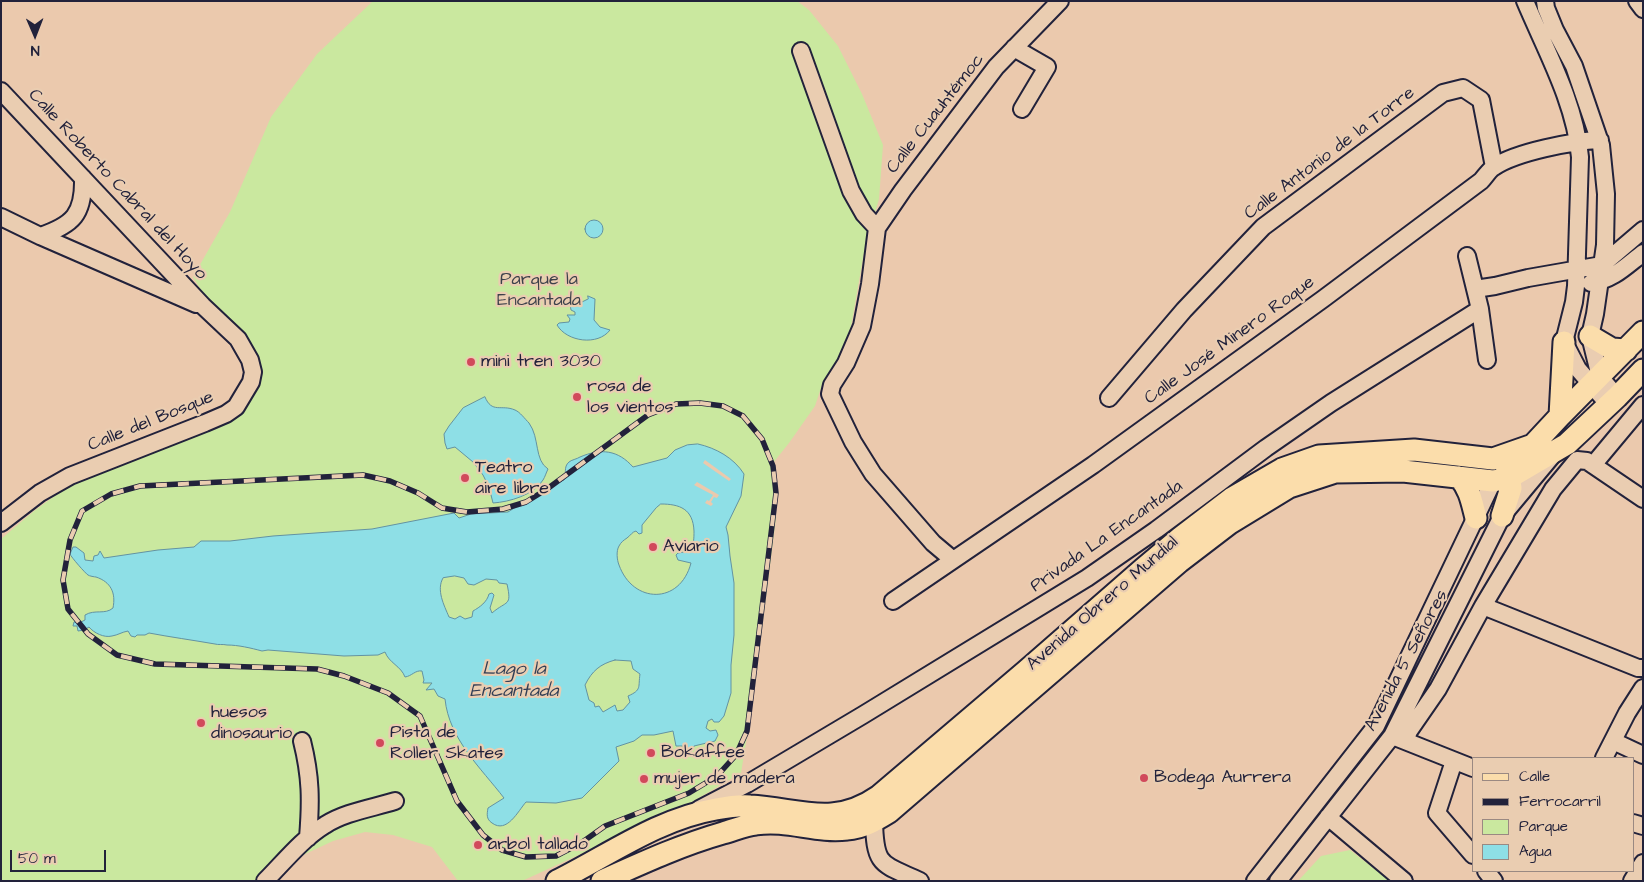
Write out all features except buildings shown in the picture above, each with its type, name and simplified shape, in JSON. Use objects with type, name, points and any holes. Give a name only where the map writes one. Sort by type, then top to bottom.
[{"type":"main road","name":"Avenida Obrero Mundial","points":[[602,881],[710,836],[750,825],[781,822],[806,827],[847,829],[864,826],[874,821],[889,812],[1179,562],[1230,522],[1289,487],[1335,472],[1403,471],[1459,477],[1501,472],[1533,445],[1643,332]]},
{"type":"main road","points":[[1590,336],[1612,350],[1626,350]]},
{"type":"main road","points":[[1560,416],[1564,342]]},
{"type":"main road","points":[[1502,516],[1511,488],[1501,472],[1557,450],[1567,444],[1643,370]]},
{"type":"main road","name":"Avenida Obrero Mundial","points":[[557,881],[588,866],[653,829],[694,814],[716,809],[750,806],[826,815],[840,814],[866,805],[1012,684],[1181,537],[1232,498],[1282,469],[1319,456],[1414,450],[1501,472]]},
{"type":"main road","points":[[1459,477],[1466,484],[1476,518]]},
{"type":"street","name":"Calle Cuauhtémoc","points":[[877,228],[936,145],[996,67],[1060,1]]},
{"type":"street","points":[[1525,1],[1570,106],[1580,157],[1576,286],[1564,342],[1578,369],[1596,381],[1613,401]]},
{"type":"street","points":[[1545,1],[1555,30],[1574,66],[1600,140],[1606,194],[1605,245],[1596,314],[1590,336],[1596,381]]},
{"type":"street","points":[[1637,1],[1643,9]]},
{"type":"street","points":[[1014,48],[1048,67],[1022,109]]},
{"type":"street","points":[[801,51],[851,191],[864,214],[877,228],[870,284],[862,326],[846,363],[832,385],[830,394],[853,442],[873,474],[933,543],[952,559]]},
{"type":"street","name":"Calle Antonio de la Torre","points":[[1109,398],[1184,310],[1263,226],[1443,93],[1462,88],[1481,100],[1494,167]]},
{"type":"street","name":"Calle Roberto Cabral del Hoyo","points":[[1,91],[203,306]]},
{"type":"street","name":"Calle José Minero Roque","points":[[893,601],[952,559],[1093,465],[1323,299],[1481,181],[1494,167],[1519,156],[1578,141],[1600,140]]},
{"type":"street","points":[[40,236],[58,230],[75,216],[82,202],[83,178]]},
{"type":"street","points":[[1,217],[40,236],[203,306]]},
{"type":"street","points":[[1475,288],[1495,286],[1577,268],[1602,265],[1643,230]]},
{"type":"street","points":[[1576,286],[1600,282],[1614,276],[1643,253]]},
{"type":"street","points":[[1467,256],[1480,309],[1487,360]]},
{"type":"street","name":"Calle del Bosque","points":[[1,523],[40,493],[70,476],[205,423],[226,414],[236,407],[251,382],[250,360],[238,339],[203,306]]},
{"type":"street","name":"Privada La Encantada","points":[[694,814],[701,807],[747,784],[1087,578],[1156,530],[1266,448],[1323,409],[1480,309]]},
{"type":"street","points":[[1590,463],[1643,405]]},
{"type":"street","name":"Avenida 5 Señores","points":[[1278,881],[1328,817],[1399,738],[1502,516],[1557,450]]},
{"type":"street","points":[[1399,738],[1409,731],[1438,688],[1483,606],[1553,489],[1577,460],[1590,463],[1643,499]]},
{"type":"street","name":"Avenida 5 Señores","points":[[1261,878],[1376,726],[1476,518],[1501,472]]},
{"type":"street","points":[[1483,606],[1638,668],[1643,668]]},
{"type":"street","points":[[1605,757],[1643,688]]},
{"type":"street","points":[[1376,726],[1399,738],[1472,768]]},
{"type":"street","points":[[302,741],[309,770],[311,791],[308,838]]},
{"type":"street","points":[[1613,741],[1643,754]]},
{"type":"street","points":[[1454,760],[1437,813],[1472,854]]},
{"type":"street","points":[[747,784],[741,795],[742,800],[750,806]]},
{"type":"street","points":[[265,881],[308,838],[326,824],[395,801]]},
{"type":"street","points":[[1328,817],[1404,881]]},
{"type":"street","points":[[874,821],[874,843],[878,857],[884,864],[920,881]]},
{"type":"street","points":[[1632,881],[1643,863]]},
{"type":"green space","name":"Parque la Encantada","points":[[373,1],[797,1],[809,10],[838,46],[862,94],[883,145],[879,199],[865,247],[851,327],[835,369],[822,385],[815,406],[773,463],[776,518],[752,706],[741,773],[685,806],[522,881],[458,881],[432,847],[393,835],[365,832],[333,841],[269,871],[257,881],[1,881],[1,539],[34,511],[71,484],[234,418],[252,397],[260,376],[257,354],[242,331],[213,306],[193,277],[230,212],[271,117],[317,54]]},
{"type":"green space","points":[[1350,850],[1390,881],[1298,881],[1321,856]]},
{"type":"water","points":[[594,220],[600,223],[603,229],[600,235],[594,238],[588,235],[585,229],[588,223]]},
{"type":"water","points":[[588,296],[595,299],[594,320],[600,327],[610,330],[598,338],[583,340],[568,335],[557,325],[569,322],[570,319],[567,315],[575,315],[575,312],[571,310],[570,304],[578,300],[582,302],[588,299]]},
{"type":"water","points":[[485,397],[494,407],[515,410],[529,423],[535,435],[541,460],[548,469],[543,480],[534,490],[521,497],[493,503],[489,487],[483,475],[473,462],[455,447],[447,449],[444,434],[463,408]]},
{"type":"water","name":"Lago la Encantada","points":[[698,444],[718,451],[735,463],[744,474],[741,496],[726,527],[734,583],[731,693],[724,716],[719,722],[714,722],[712,719],[708,721],[706,728],[710,731],[716,730],[718,735],[715,741],[694,746],[690,754],[684,754],[683,746],[676,746],[673,731],[654,735],[642,735],[634,741],[616,747],[619,761],[582,798],[556,803],[526,802],[512,820],[503,826],[497,826],[492,823],[487,814],[488,808],[504,798],[459,740],[448,714],[445,699],[438,696],[434,689],[426,690],[432,683],[423,683],[422,671],[417,671],[405,677],[385,652],[378,655],[344,656],[262,651],[149,633],[135,637],[131,636],[128,631],[114,636],[103,636],[89,627],[78,631],[77,626],[73,626],[74,622],[85,620],[85,615],[89,613],[107,611],[113,608],[114,598],[109,585],[101,579],[88,575],[71,556],[73,547],[84,553],[85,560],[93,561],[94,556],[98,555],[100,551],[104,558],[194,547],[201,541],[230,541],[372,529],[454,513],[459,518],[471,514],[508,512],[550,485],[564,480],[567,464],[588,454],[609,452],[621,457],[633,467],[667,458],[675,450],[687,445]],"holes":[[[661,504],[680,507],[691,518],[694,531],[693,544],[690,551],[676,555],[678,560],[691,563],[685,577],[677,587],[667,592],[645,593],[626,578],[619,565],[617,553],[621,543],[632,533],[636,531],[639,534],[642,533],[642,525]],[[455,576],[464,578],[468,584],[474,585],[486,579],[497,580],[499,583],[507,584],[508,600],[492,613],[490,608],[494,595],[492,593],[489,594],[483,604],[473,611],[472,617],[465,619],[460,616],[455,619],[449,617],[443,603],[440,587],[443,578]],[[615,660],[631,661],[633,669],[640,674],[639,685],[636,692],[628,696],[630,702],[623,710],[617,711],[615,705],[603,712],[599,706],[595,707],[594,703],[589,700],[585,685],[597,669]]]},
{"type":"pier","points":[[705,460],[731,479],[729,481],[703,463]]},
{"type":"pier","points":[[697,482],[719,495],[717,498],[714,497],[711,506],[705,503],[713,495],[694,485]]},
{"type":"railway","points":[[700,403],[723,406],[743,416],[762,439],[773,466],[776,493],[747,731],[736,755],[717,776],[689,793],[605,826],[581,843],[556,856],[526,857],[502,850],[483,835],[457,801],[420,716],[388,693],[344,676],[317,669],[155,664],[117,655],[88,634],[68,609],[63,580],[70,540],[82,511],[111,494],[140,486],[363,475],[390,481],[418,493],[442,508],[467,512],[503,509],[526,502],[547,489],[648,415],[676,404],[700,403]]},
{"type":"place","name":"mini tren 3030","points":[[471,362]]},
{"type":"place","name":"rosa de los vientos","points":[[577,397]]},
{"type":"place","name":"Teatro aire libre","points":[[465,478]]},
{"type":"place","name":"Aviario","points":[[653,547]]},
{"type":"place","name":"huesos dinosaurio","points":[[201,723]]},
{"type":"place","name":"Pista de Roller Skates","points":[[380,743]]},
{"type":"place","name":"Bokaffee","points":[[651,753]]},
{"type":"place","name":"Bodega Aurrera","points":[[1144,778]]},
{"type":"place","name":"mujer de madera","points":[[644,779]]},
{"type":"place","name":"arbol tallado","points":[[478,845]]}]
